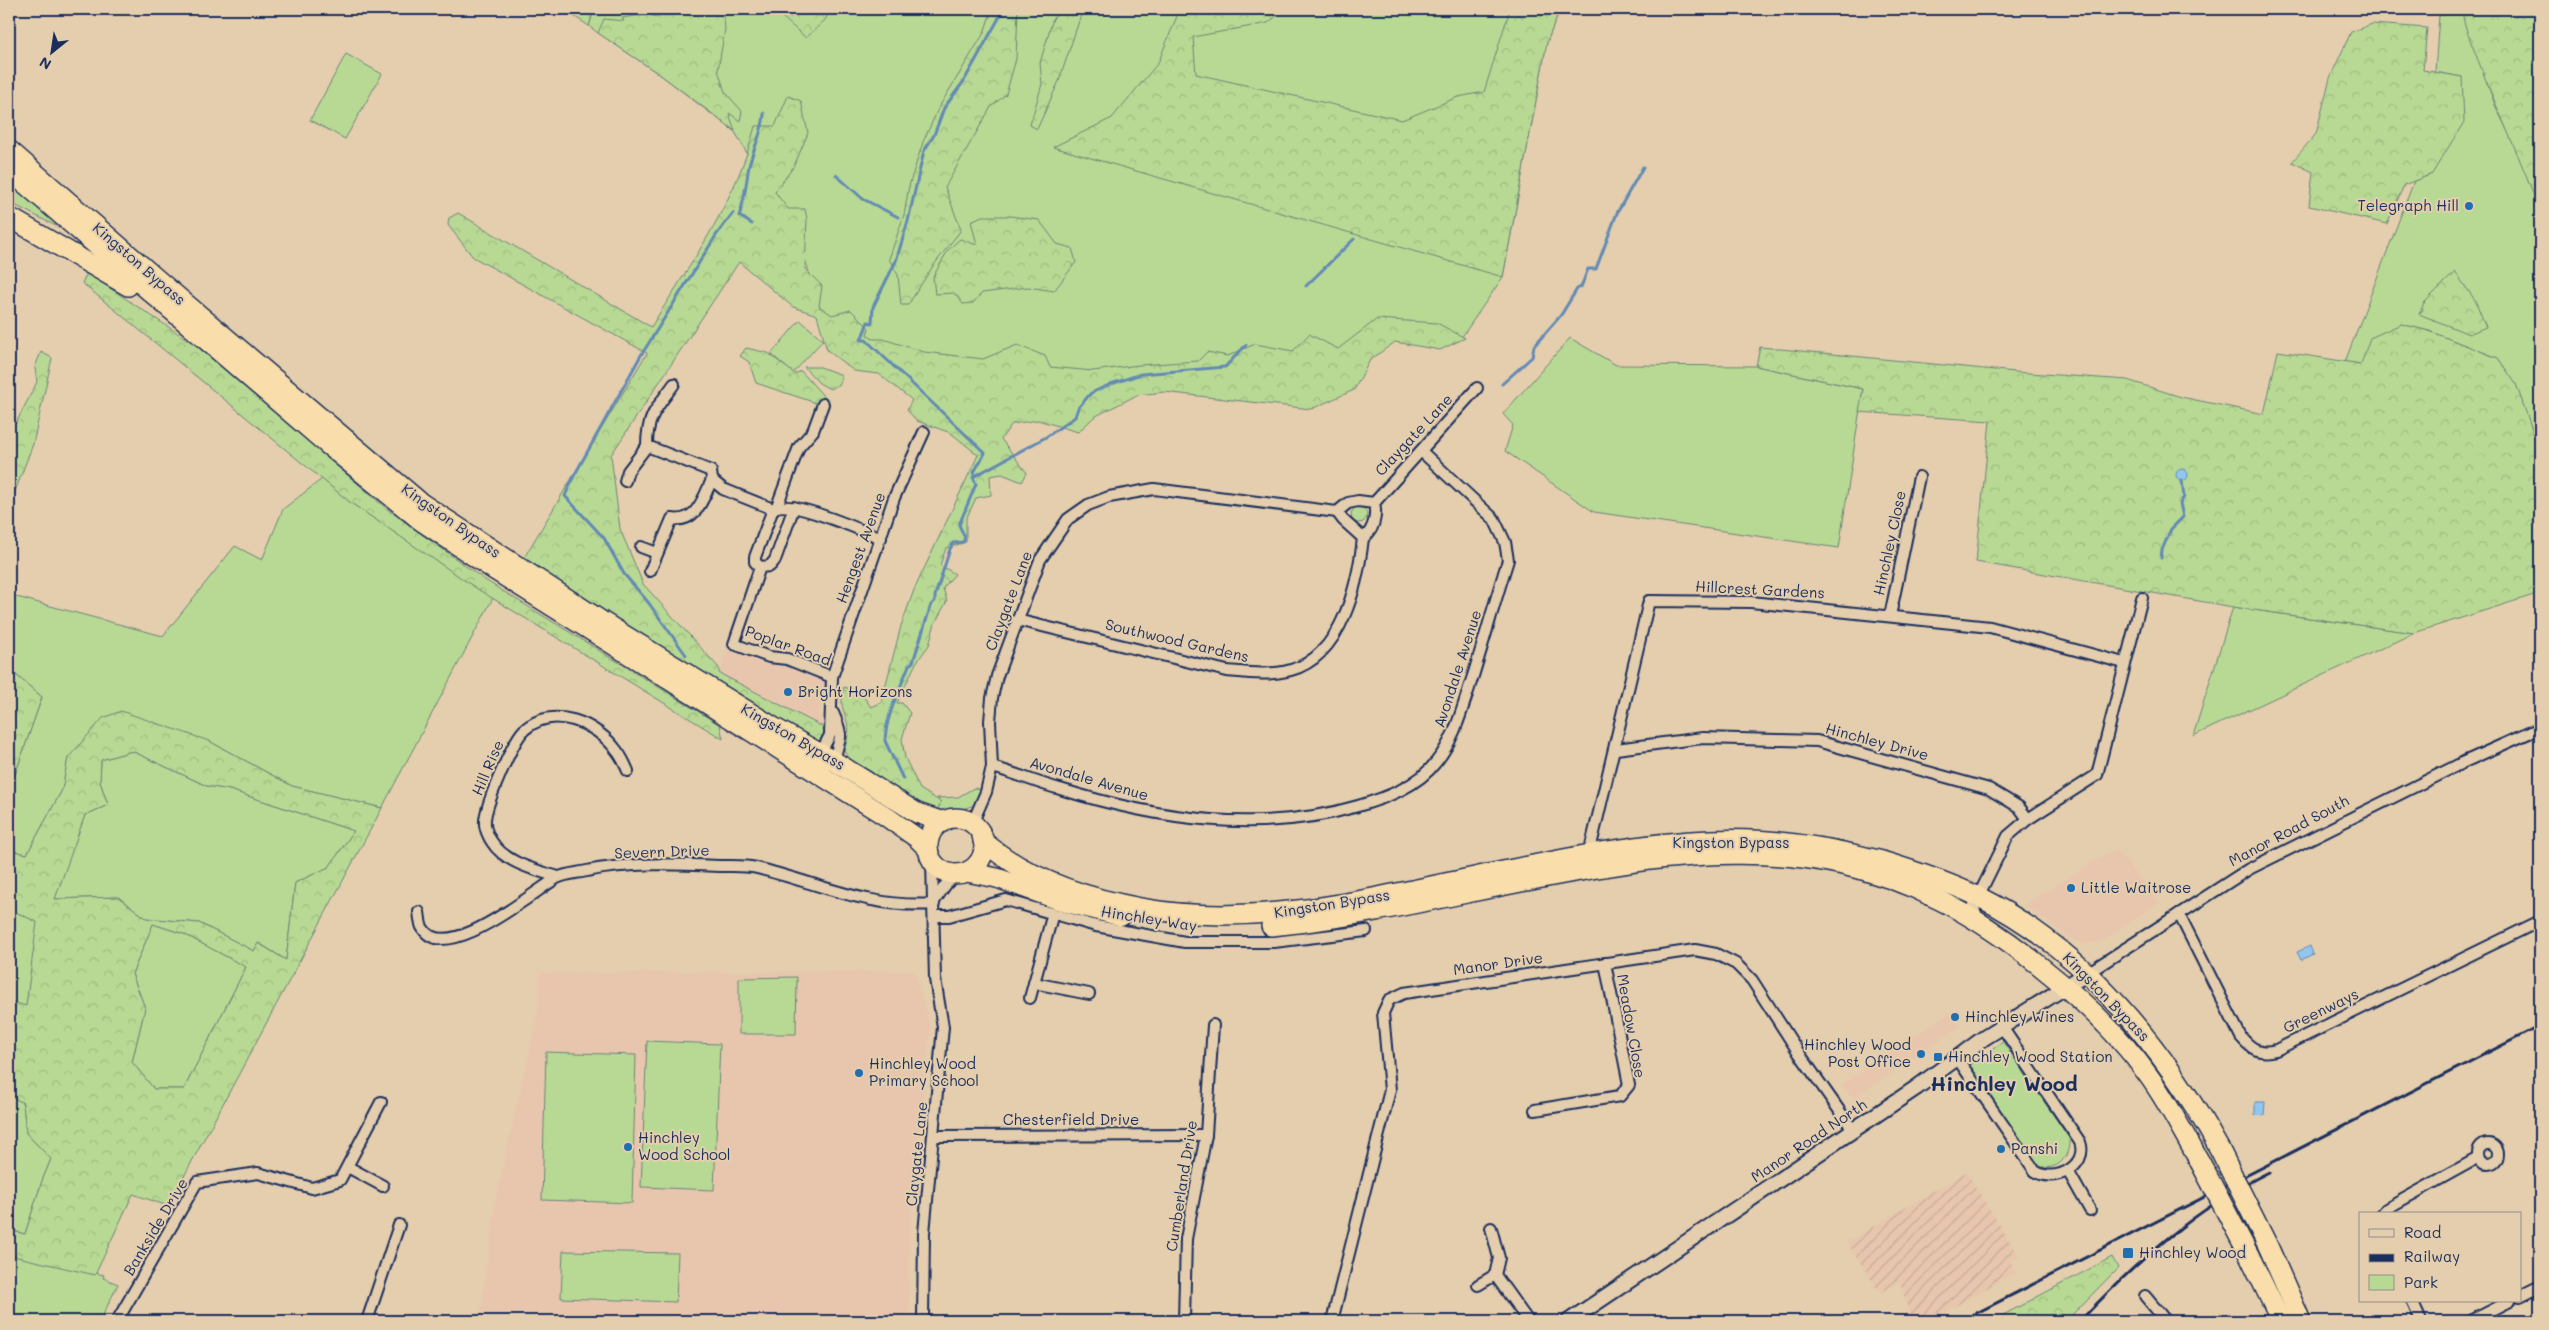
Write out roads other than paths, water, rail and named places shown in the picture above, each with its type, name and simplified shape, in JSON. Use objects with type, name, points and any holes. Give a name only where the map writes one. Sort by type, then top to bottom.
[{"type":"highway","name":"Kingston Bypass","points":[[9,150],[166,288],[421,503],[600,620],[916,813],[943,822]]},
{"type":"highway","points":[[9,170],[182,320]]},
{"type":"highway","points":[[9,217],[104,270],[182,320]]},
{"type":"highway","name":"Kingston Bypass","points":[[182,320],[328,445],[420,520],[496,571],[868,805],[917,838],[930,856]]},
{"type":"highway","points":[[954,818],[972,824],[983,841],[983,853],[980,861],[963,873],[942,871],[930,856],[930,836],[934,829],[943,822],[954,818]]},
{"type":"highway","name":"Kingston Bypass","points":[[983,841],[1000,856],[1064,888],[1118,904],[1164,912],[1209,916],[1267,914],[1347,902],[1588,854],[1659,843],[1714,839],[1799,843],[1898,866],[1980,897],[2025,924],[2064,953],[2142,1032],[2166,1061],[2220,1150],[2268,1246],[2301,1321]]},
{"type":"highway","name":"Kingston Bypass","points":[[963,873],[997,878],[1065,902],[1138,920],[1202,927],[1268,926],[1370,913],[1615,865],[1684,856],[1761,853],[1822,860],[1856,867],[1932,895],[1976,919],[2013,944],[2066,987],[2148,1075],[2200,1162],[2281,1321]]},
{"type":"highway","points":[[1980,897],[2001,918],[2062,968],[2068,980],[2066,987]]},
{"type":"highway","points":[[2086,974],[2083,985],[2086,991],[2126,1038],[2140,1057],[2148,1075]]},
{"type":"street","points":[[625,481],[628,471],[647,446],[647,428],[653,410],[674,384]]},
{"type":"street","name":"Claygate Lane","points":[[1374,503],[1477,388]]},
{"type":"street","name":"Poplar Road","points":[[820,753],[830,736],[832,677],[787,659],[770,657],[734,644],[760,567],[755,562],[755,557],[799,447],[813,431],[823,404]]},
{"type":"street","name":"Hengest Avenue","points":[[832,677],[894,498],[924,432]]},
{"type":"street","points":[[647,446],[711,471],[712,480],[697,511],[688,518],[672,519],[650,571]]},
{"type":"street","name":"Avondale Avenue","points":[[992,767],[1060,790],[1137,810],[1196,819],[1255,822],[1331,814],[1397,792],[1418,779],[1436,764],[1448,745],[1460,715],[1508,560],[1506,542],[1494,519],[1421,451]]},
{"type":"street","name":"Hinchley Close","points":[[1890,616],[1919,478]]},
{"type":"street","points":[[712,480],[723,488],[775,507],[794,506],[881,538]]},
{"type":"street","name":"Claygate Lane","points":[[972,824],[986,792],[992,767],[992,698],[997,676],[1046,547],[1068,519],[1088,505],[1109,497],[1154,489],[1175,490],[1337,512]]},
{"type":"street","points":[[1358,501],[1374,503],[1375,516],[1370,532],[1364,538],[1343,520],[1337,512],[1348,503],[1358,501]]},
{"type":"street","points":[[760,567],[770,566],[775,560],[794,506]]},
{"type":"street","name":"Southwood Gardens","points":[[1017,620],[1227,671],[1256,674],[1292,670],[1310,663],[1329,646],[1340,627],[1360,564],[1364,538]]},
{"type":"street","points":[[641,547],[657,552]]},
{"type":"street","points":[[1976,919],[1973,912],[2008,836],[2028,819],[2097,775],[2142,598]]},
{"type":"street","name":"Hillcrest Gardens","points":[[1588,854],[1616,749],[1649,601],[1751,602],[1990,627],[2124,663]]},
{"type":"street","points":[[830,708],[840,729],[840,738],[836,749],[837,763]]},
{"type":"street","name":"Hill Rise","points":[[558,878],[509,858],[492,843],[485,825],[487,811],[512,745],[525,730],[540,721],[559,716],[581,721],[602,735],[617,750],[628,771]]},
{"type":"street","name":"Manor Road South","points":[[2066,987],[2249,869],[2320,832],[2540,728]]},
{"type":"street","name":"Hinchley Drive","points":[[1616,749],[1703,738],[1817,741],[1990,789],[2019,807],[2028,819]]},
{"type":"street","points":[[820,753],[816,761],[817,765],[851,788],[868,805]]},
{"type":"street","name":"Claygate Lane","points":[[923,1321],[924,1233],[935,1136],[943,1027],[935,979],[935,902],[930,856]]},
{"type":"street","name":"Severn Drive","points":[[419,912],[422,927],[428,934],[442,939],[459,937],[482,927],[540,892],[558,878],[631,866],[678,864],[755,867],[885,904],[935,902]]},
{"type":"street","points":[[935,902],[947,884],[963,873]]},
{"type":"street","name":"Hinchley Way","points":[[934,916],[949,916],[1006,900],[1096,926],[1185,942],[1274,942],[1366,931]]},
{"type":"street","points":[[1030,998],[1054,913]]},
{"type":"street","name":"Greenways","points":[[2179,914],[2241,1037],[2250,1048],[2264,1053],[2276,1050],[2540,921]]},
{"type":"street","name":"Manor Drive","points":[[1332,1321],[1390,1090],[1383,1014],[1389,1000],[1404,993],[1695,950],[1716,954],[1736,964],[1752,980],[1799,1053],[1853,1130]]},
{"type":"street","name":"Meadow Close","points":[[1535,1110],[1620,1096],[1629,1085],[1605,963]]},
{"type":"street","points":[[1034,983],[1089,994]]},
{"type":"street","name":"Manor Road North","points":[[1569,1321],[1853,1130],[2002,1027],[2066,987]]},
{"type":"street","name":"Cumberland Drive","points":[[1184,1321],[1186,1239],[1206,1135],[1213,1025]]},
{"type":"street","points":[[1957,1058],[2035,1171],[2048,1177],[2057,1176],[2068,1171],[2081,1154],[2080,1142],[2002,1027]]},
{"type":"street","name":"Bankside Drive","points":[[118,1321],[197,1182],[258,1173],[312,1188],[340,1180],[381,1102]]},
{"type":"street","name":"Chesterfield Drive","points":[[935,1136],[1206,1135]]},
{"type":"street","points":[[2384,1212],[2478,1158]]},
{"type":"street","points":[[348,1166],[383,1186]]},
{"type":"street","points":[[2068,1171],[2090,1210]]},
{"type":"street","points":[[367,1321],[399,1225]]},
{"type":"street","points":[[1478,1285],[1494,1276],[1499,1258],[1491,1228]]},
{"type":"street","points":[[1494,1276],[1528,1321]]},
{"type":"street","points":[[2522,1295],[2540,1286]]},
{"type":"street","points":[[2145,1296],[2166,1321]]},
{"type":"street","points":[[2412,1302],[2421,1321]]},
{"type":"street","points":[[2471,1321],[2508,1302]]},
{"type":"water","points":[[2184,469],[2187,470],[2187,480],[2180,481],[2177,480],[2176,473],[2177,470]]},
{"type":"water","points":[[2310,946],[2313,954],[2301,960],[2297,952]]},
{"type":"water","points":[[2255,1102],[2265,1102],[2264,1116],[2255,1115]]},
{"type":"waterway","points":[[975,475],[974,472],[985,453],[866,340],[861,340],[868,322],[872,323],[873,307],[896,261],[908,221],[924,151],[934,135],[944,108],[964,81],[1004,9]]},
{"type":"waterway","points":[[752,224],[739,216],[749,166],[764,119],[764,113]]},
{"type":"waterway","points":[[1502,384],[1532,357],[1534,346],[1561,315],[1577,289],[1581,287],[1588,269],[1596,269],[1617,213],[1643,167]]},
{"type":"waterway","points":[[836,175],[863,199],[898,217]]},
{"type":"waterway","points":[[686,655],[648,602],[624,574],[604,538],[565,496],[574,476],[640,357],[717,234],[733,213]]},
{"type":"waterway","points":[[1306,286],[1354,239]]},
{"type":"waterway","points":[[903,779],[885,741],[888,722],[909,665],[913,662],[931,605],[935,601],[950,549],[953,543],[963,542],[965,538],[959,525],[976,484],[973,477],[1046,437],[1075,417],[1078,408],[1091,393],[1141,374],[1225,367],[1246,345]]},
{"type":"waterway","points":[[2161,558],[2162,550],[2171,529],[2183,517],[2180,503],[2184,497],[2182,481]]},
{"type":"railway","points":[[1961,1321],[2540,1026]]},
{"type":"railway","points":[[2080,1321],[2122,1278],[2168,1238],[2216,1202],[2269,1172]]},
{"type":"place","name":"Telegraph Hill","points":[[2469,206]]},
{"type":"place","name":"Bright Horizons","points":[[788,692]]},
{"type":"place","name":"Little Waitrose","points":[[2071,888]]},
{"type":"place","name":"Hinchley Wines","points":[[1955,1017]]},
{"type":"place","name":"Hinchley Wood Post Office","points":[[1921,1054]]},
{"type":"place","name":"Hinchley Wood Station","points":[[1938,1057]]},
{"type":"place","name":"Hinchley Wood Primary School","points":[[859,1073]]},
{"type":"place","name":"Hinchley Wood School","points":[[628,1147]]},
{"type":"place","name":"Panshi","points":[[2001,1149]]},
{"type":"place","name":"Hinchley Wood","points":[[2128,1253]]},
{"type":"district","name":"Hinchley Wood","points":[[2004,1084]]}]
